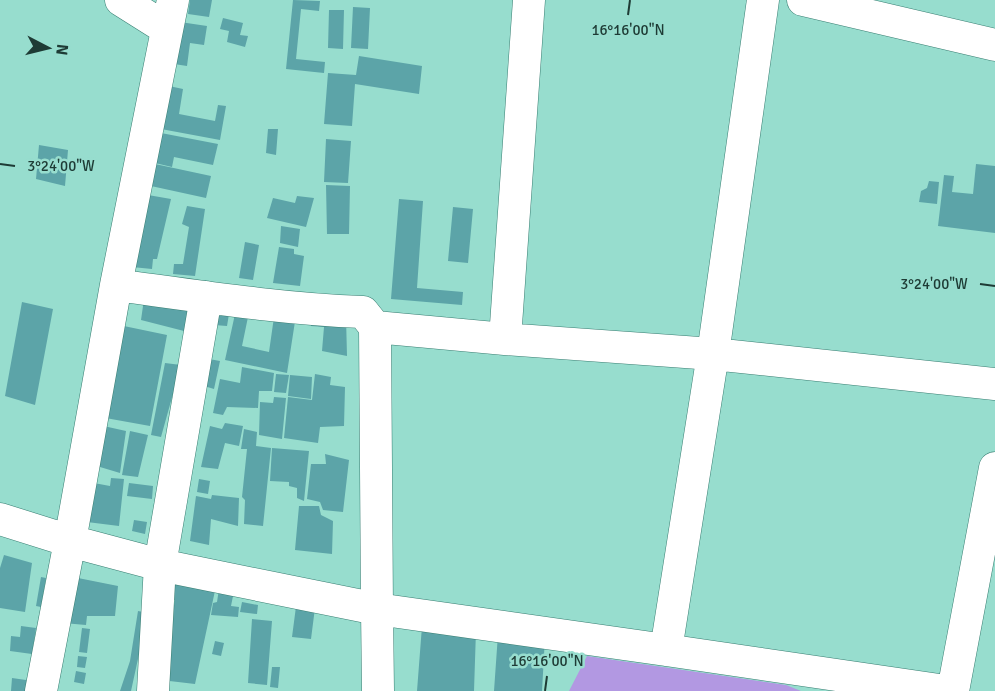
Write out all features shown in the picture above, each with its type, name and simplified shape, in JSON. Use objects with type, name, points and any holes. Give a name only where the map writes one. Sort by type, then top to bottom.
[{"type":"street","points":[[41,691],[116,285],[170,14],[121,0]]},
{"type":"street","points":[[505,339],[529,0]]},
{"type":"street","points":[[666,650],[714,354],[764,0]]},
{"type":"street","points":[[804,0],[995,45]]},
{"type":"street","points":[[116,285],[305,308],[363,312],[375,327],[378,691]]},
{"type":"street","points":[[153,691],[160,566],[206,297]]},
{"type":"street","points":[[375,327],[714,354],[995,384]]},
{"type":"street","points":[[953,691],[995,468]]},
{"type":"street","points":[[0,519],[160,566],[376,609],[946,691]]},
{"type":"shaded area","points":[[587,656],[786,685],[801,691],[569,691]]},
{"type":"building","points":[[190,0],[212,0],[209,17],[188,14]]},
{"type":"building","points":[[293,0],[320,1],[319,11],[301,9],[296,59],[325,62],[324,73],[286,69]]},
{"type":"building","points":[[353,7],[370,8],[368,49],[351,48]]},
{"type":"building","points":[[329,10],[344,10],[343,49],[328,48]]},
{"type":"building","points":[[223,18],[243,23],[240,35],[248,36],[245,47],[227,42],[229,31],[220,29]]},
{"type":"building","points":[[180,22],[207,26],[204,45],[190,43],[187,66],[174,64]]},
{"type":"building","points":[[359,56],[422,66],[419,94],[355,84],[352,126],[324,124],[328,73],[356,75]]},
{"type":"building","points":[[169,86],[183,89],[179,114],[215,121],[218,105],[226,106],[220,140],[161,129]]},
{"type":"building","points":[[268,129],[278,129],[276,155],[266,153]]},
{"type":"building","points":[[161,133],[218,144],[213,165],[174,157],[172,167],[155,163]]},
{"type":"building","points":[[326,139],[351,141],[348,183],[324,182]]},
{"type":"building","points":[[39,145],[68,150],[65,186],[36,179]]},
{"type":"building","points":[[155,164],[211,176],[206,198],[151,186]]},
{"type":"building","points":[[976,164],[995,166],[995,233],[938,226],[944,175],[954,176],[952,192],[973,194]]},
{"type":"building","points":[[929,181],[939,182],[937,204],[919,202],[921,191],[927,188]]},
{"type":"building","points":[[326,185],[350,186],[349,234],[327,234]]},
{"type":"building","points":[[148,195],[171,199],[157,259],[153,259],[152,269],[132,267]]},
{"type":"building","points":[[297,196],[314,198],[306,227],[267,218],[273,198],[295,203]]},
{"type":"building","points":[[399,199],[423,201],[417,288],[463,292],[462,305],[391,299]]},
{"type":"building","points":[[187,206],[205,209],[195,276],[173,274],[174,264],[183,264],[189,227],[182,224]]},
{"type":"building","points":[[453,207],[473,209],[468,263],[448,261]]},
{"type":"building","points":[[281,226],[300,229],[298,247],[280,243]]},
{"type":"building","points":[[245,242],[259,245],[253,280],[239,278]]},
{"type":"building","points":[[279,247],[294,249],[294,254],[304,256],[300,286],[273,283]]},
{"type":"building","points":[[145,292],[191,300],[184,331],[141,320]]},
{"type":"building","points":[[22,302],[53,309],[35,405],[5,396]]},
{"type":"building","points":[[216,306],[230,308],[227,326],[214,325]]},
{"type":"building","points":[[275,310],[296,315],[287,373],[225,360],[235,314],[248,317],[242,346],[269,352]]},
{"type":"building","points":[[312,314],[346,317],[347,356],[322,351],[324,327],[311,326]]},
{"type":"building","points":[[119,325],[167,335],[150,426],[100,417]]},
{"type":"building","points":[[209,359],[220,361],[214,389],[201,385]]},
{"type":"building","points":[[165,363],[181,365],[161,437],[151,435]]},
{"type":"building","points":[[242,367],[274,373],[272,391],[259,391],[258,408],[227,407],[223,415],[213,413],[220,379],[240,383]]},
{"type":"building","points":[[276,374],[289,375],[286,393],[274,392]]},
{"type":"building","points":[[315,374],[331,377],[330,385],[345,387],[344,426],[320,427],[318,443],[284,438],[288,397],[312,400]]},
{"type":"building","points":[[290,375],[312,377],[311,399],[288,396]]},
{"type":"building","points":[[274,397],[286,398],[282,439],[259,435],[260,402],[273,403]]},
{"type":"building","points":[[225,423],[243,426],[239,446],[225,443],[218,469],[201,467],[210,426],[222,429]]},
{"type":"building","points":[[99,425],[126,431],[120,473],[90,464]]},
{"type":"building","points":[[244,429],[257,432],[256,446],[271,448],[263,526],[244,524],[245,500],[242,497],[247,449],[241,449]]},
{"type":"building","points":[[130,431],[148,435],[138,477],[122,475]]},
{"type":"building","points":[[272,448],[309,451],[304,501],[297,498],[297,488],[289,486],[289,482],[270,481]]},
{"type":"building","points":[[325,454],[349,460],[343,512],[323,510],[320,502],[307,499],[311,464],[326,464]]},
{"type":"building","points":[[111,478],[124,479],[119,526],[79,521],[83,481],[110,486]]},
{"type":"building","points":[[199,479],[210,481],[208,494],[197,492]]},
{"type":"building","points":[[129,483],[153,486],[152,499],[127,496]]},
{"type":"building","points":[[212,495],[239,498],[238,526],[211,519],[209,545],[190,541],[196,496],[211,499]]},
{"type":"building","points":[[299,506],[319,506],[321,515],[333,521],[332,554],[295,550]]},
{"type":"building","points":[[134,520],[147,522],[145,534],[132,531]]},
{"type":"building","points":[[4,555],[32,563],[25,612],[0,608],[0,568]]},
{"type":"building","points":[[68,576],[118,586],[115,616],[87,616],[86,625],[63,623]]},
{"type":"building","points":[[41,577],[46,578],[41,607],[36,606]]},
{"type":"building","points":[[165,578],[216,586],[195,684],[161,680],[175,600],[163,598]]},
{"type":"building","points":[[219,589],[234,591],[231,606],[239,607],[238,617],[211,615],[213,603],[217,602]]},
{"type":"building","points":[[297,599],[316,600],[311,639],[292,637]]},
{"type":"building","points":[[242,602],[258,605],[257,614],[240,612]]},
{"type":"building","points":[[138,611],[148,613],[131,691],[120,691],[130,661]]},
{"type":"building","points":[[252,619],[272,621],[267,685],[248,683]]},
{"type":"building","points":[[21,626],[36,628],[32,654],[10,651],[11,636],[20,637]]},
{"type":"building","points":[[422,626],[476,630],[474,691],[417,691]]},
{"type":"building","points":[[82,628],[90,629],[87,653],[79,652]]},
{"type":"building","points":[[498,634],[545,637],[542,691],[494,691]]},
{"type":"building","points":[[215,641],[224,643],[221,656],[212,654]]},
{"type":"building","points":[[78,656],[87,657],[85,668],[77,667]]},
{"type":"building","points":[[272,667],[280,667],[278,688],[270,687]]},
{"type":"building","points":[[76,671],[86,673],[84,684],[74,682]]},
{"type":"building","points":[[12,678],[33,681],[32,691],[11,691]]}]
